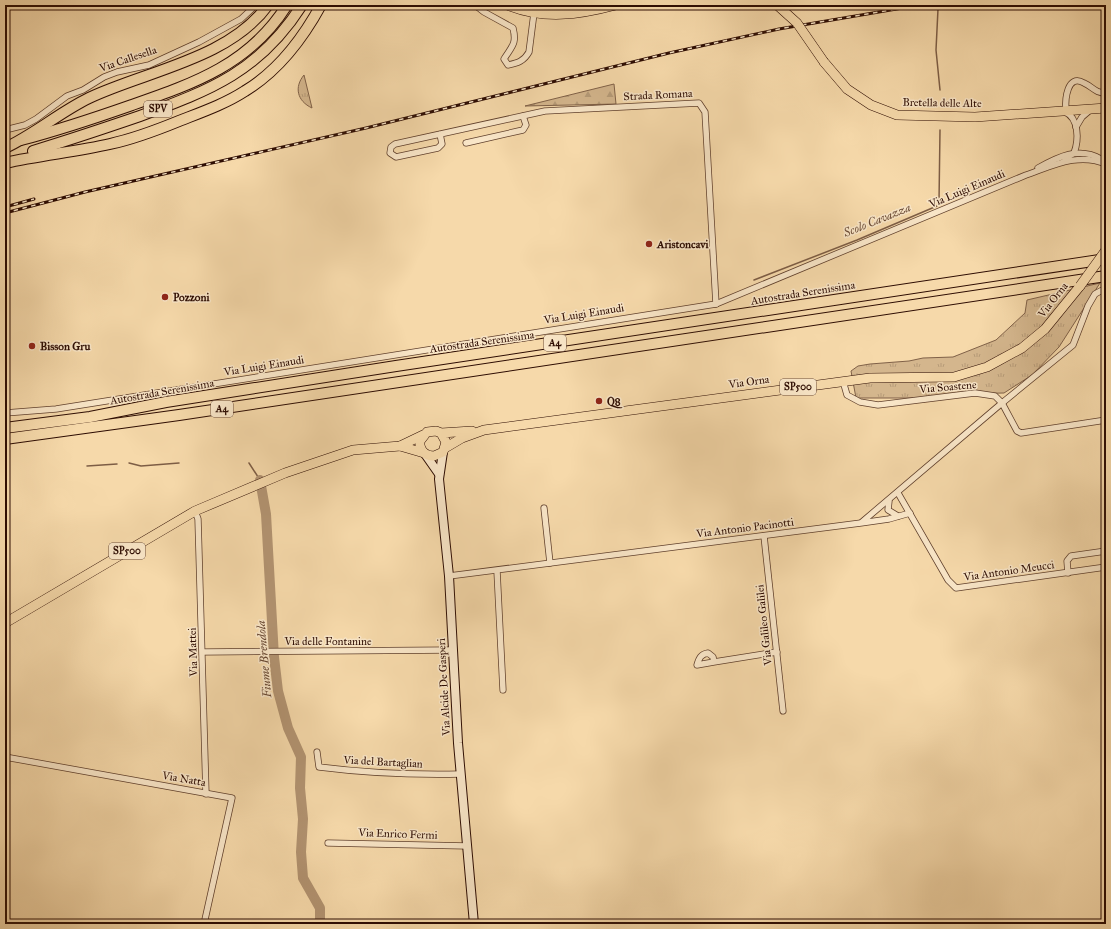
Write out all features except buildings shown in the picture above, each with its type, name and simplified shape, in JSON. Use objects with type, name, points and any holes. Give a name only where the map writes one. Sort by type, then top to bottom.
[{"type":"highway","points":[[21,140],[88,98],[174,66],[209,50],[250,25],[268,5]]},
{"type":"highway","name":"SPV","points":[[5,148],[21,140],[98,117],[173,91],[210,75],[232,62],[252,46],[272,26],[287,5]]},
{"type":"highway","name":"SPV","points":[[5,163],[28,153],[96,132],[181,101],[222,83],[245,68],[269,47],[287,27],[302,5]]},
{"type":"highway","points":[[5,163],[112,144],[167,126],[221,104],[246,91],[268,74],[294,47],[321,5]]},
{"type":"highway","name":"Autostrada Serenissima","points":[[5,428],[90,416],[178,400],[396,366],[1106,259]]},
{"type":"highway","name":"A4","points":[[5,439],[179,415],[1106,276]]},
{"type":"main road","points":[[507,5],[534,13],[571,15],[616,5]]},
{"type":"main road","name":"Bretella delle Alte","points":[[777,5],[797,23],[824,62],[847,90],[871,105],[897,115],[975,117],[1102,108]]},
{"type":"main road","name":"Via Orna","points":[[444,450],[462,438],[484,430],[843,381],[870,378],[954,377],[987,367],[1010,356],[1033,340],[1058,315],[1106,250]]},
{"type":"main road","name":"SP500","points":[[5,623],[195,511],[270,479],[353,450],[400,446],[432,430],[441,433],[484,430]]},
{"type":"main road","points":[[441,433],[446,442],[444,450]]},
{"type":"main road","points":[[423,435],[420,444],[425,454],[440,474]]},
{"type":"main road","name":"SP500","points":[[400,446],[434,456],[444,450]]},
{"type":"main road","name":"Via Alcide De Gasperi","points":[[444,450],[440,474],[449,576],[461,774],[474,924]]},
{"type":"street","name":"Via Callesella","points":[[5,130],[25,125],[36,119],[67,96],[83,90],[104,77],[149,65],[187,48],[241,19],[256,5]]},
{"type":"street","points":[[475,5],[484,12],[513,28],[515,36],[514,45],[504,59],[508,65],[518,63],[526,58],[529,52],[534,13]]},
{"type":"street","points":[[1074,153],[1077,138],[1076,128],[1070,114],[1061,110],[1070,84],[1075,82],[1083,82],[1098,93],[1106,93]]},
{"type":"street","name":"Strada Romana","points":[[440,134],[442,144],[438,148],[396,157],[390,153],[391,147],[396,144],[440,134],[523,116],[554,110],[699,103],[705,112],[716,304]]},
{"type":"street","points":[[1076,128],[1084,114],[1102,108]]},
{"type":"street","points":[[466,143],[523,130],[526,125],[523,116]]},
{"type":"street","name":"Via Luigi Einaudi","points":[[1077,138],[1081,148],[1106,163]]},
{"type":"street","name":"Via Luigi Einaudi","points":[[1062,156],[1073,146],[1077,138]]},
{"type":"street","name":"Via Luigi Einaudi","points":[[1026,175],[1062,156],[1074,153],[1089,154]]},
{"type":"street","name":"Via Luigi Einaudi","points":[[1038,171],[1068,158],[1074,153]]},
{"type":"street","name":"Via Luigi Einaudi","points":[[5,413],[56,409],[716,304],[1026,175],[1076,159],[1091,159],[1106,163]]},
{"type":"street","points":[[861,523],[890,500],[1002,403],[1073,345],[1088,306],[1096,294],[1106,288]]},
{"type":"street","name":"Via Soastene","points":[[843,381],[847,395],[860,402],[878,405],[976,393],[995,396],[1002,403]]},
{"type":"street","points":[[1002,403],[1017,431],[1021,433],[1106,420]]},
{"type":"street","name":"Via Antonio Meucci","points":[[898,493],[948,580],[956,588],[1106,567]]},
{"type":"street","points":[[890,500],[887,504],[888,510],[892,514],[899,516],[910,513]]},
{"type":"street","points":[[544,508],[550,563]]},
{"type":"street","name":"Via Mattei","points":[[195,511],[198,519],[206,794]]},
{"type":"street","name":"Via Antonio Pacinotti","points":[[449,576],[764,536],[861,523],[899,516]]},
{"type":"street","name":"Via Galileo Galilei","points":[[764,536],[783,711]]},
{"type":"street","points":[[1068,573],[1067,561],[1071,556],[1106,551]]},
{"type":"street","points":[[497,571],[503,690]]},
{"type":"street","name":"Via delle Fontanine","points":[[203,652],[453,650]]},
{"type":"street","points":[[714,662],[777,652]]},
{"type":"street","name":"Via del Bartaglian","points":[[317,752],[319,767],[353,771],[422,775],[461,774]]},
{"type":"street","name":"Via Natta","points":[[5,756],[232,798],[204,924]]},
{"type":"street","name":"Via Enrico Fermi","points":[[328,843],[467,846]]},
{"type":"green space","points":[[304,75],[312,108],[300,98],[298,89]]},
{"type":"green space","points":[[614,84],[616,104],[525,106]]},
{"type":"green space","points":[[1100,283],[1059,347],[1032,375],[1004,393],[952,394],[916,398],[856,398],[851,371],[858,366],[909,361],[923,358],[953,357],[996,340],[1025,313],[1027,300]]},
{"type":"waterway","name":"Scolo Cavazza","points":[[938,9],[936,50],[940,90]]},
{"type":"waterway","name":"Scolo Cavazza","points":[[754,280],[857,240],[937,206],[939,202],[940,130]]},
{"type":"waterway","points":[[129,463],[141,466],[179,463]]},
{"type":"waterway","points":[[249,463],[260,480]]},
{"type":"waterway","points":[[87,466],[117,464]]},
{"type":"waterway","name":"Fiume Brendola","points":[[260,480],[266,514],[274,657],[278,691],[288,728],[301,757],[300,788],[303,819],[301,852],[303,878],[320,908],[320,924]]},
{"type":"railway","points":[[5,213],[85,192],[366,128],[669,53],[779,29],[920,5]]},
{"type":"railway","points":[[5,207],[34,199]]},
{"type":"place","name":"Aristoncavi","points":[[649,244]]},
{"type":"place","name":"Pozzoni","points":[[165,297]]},
{"type":"place","name":"Bisson Gru","points":[[32,346]]},
{"type":"place","name":"Q8","points":[[599,401]]}]
